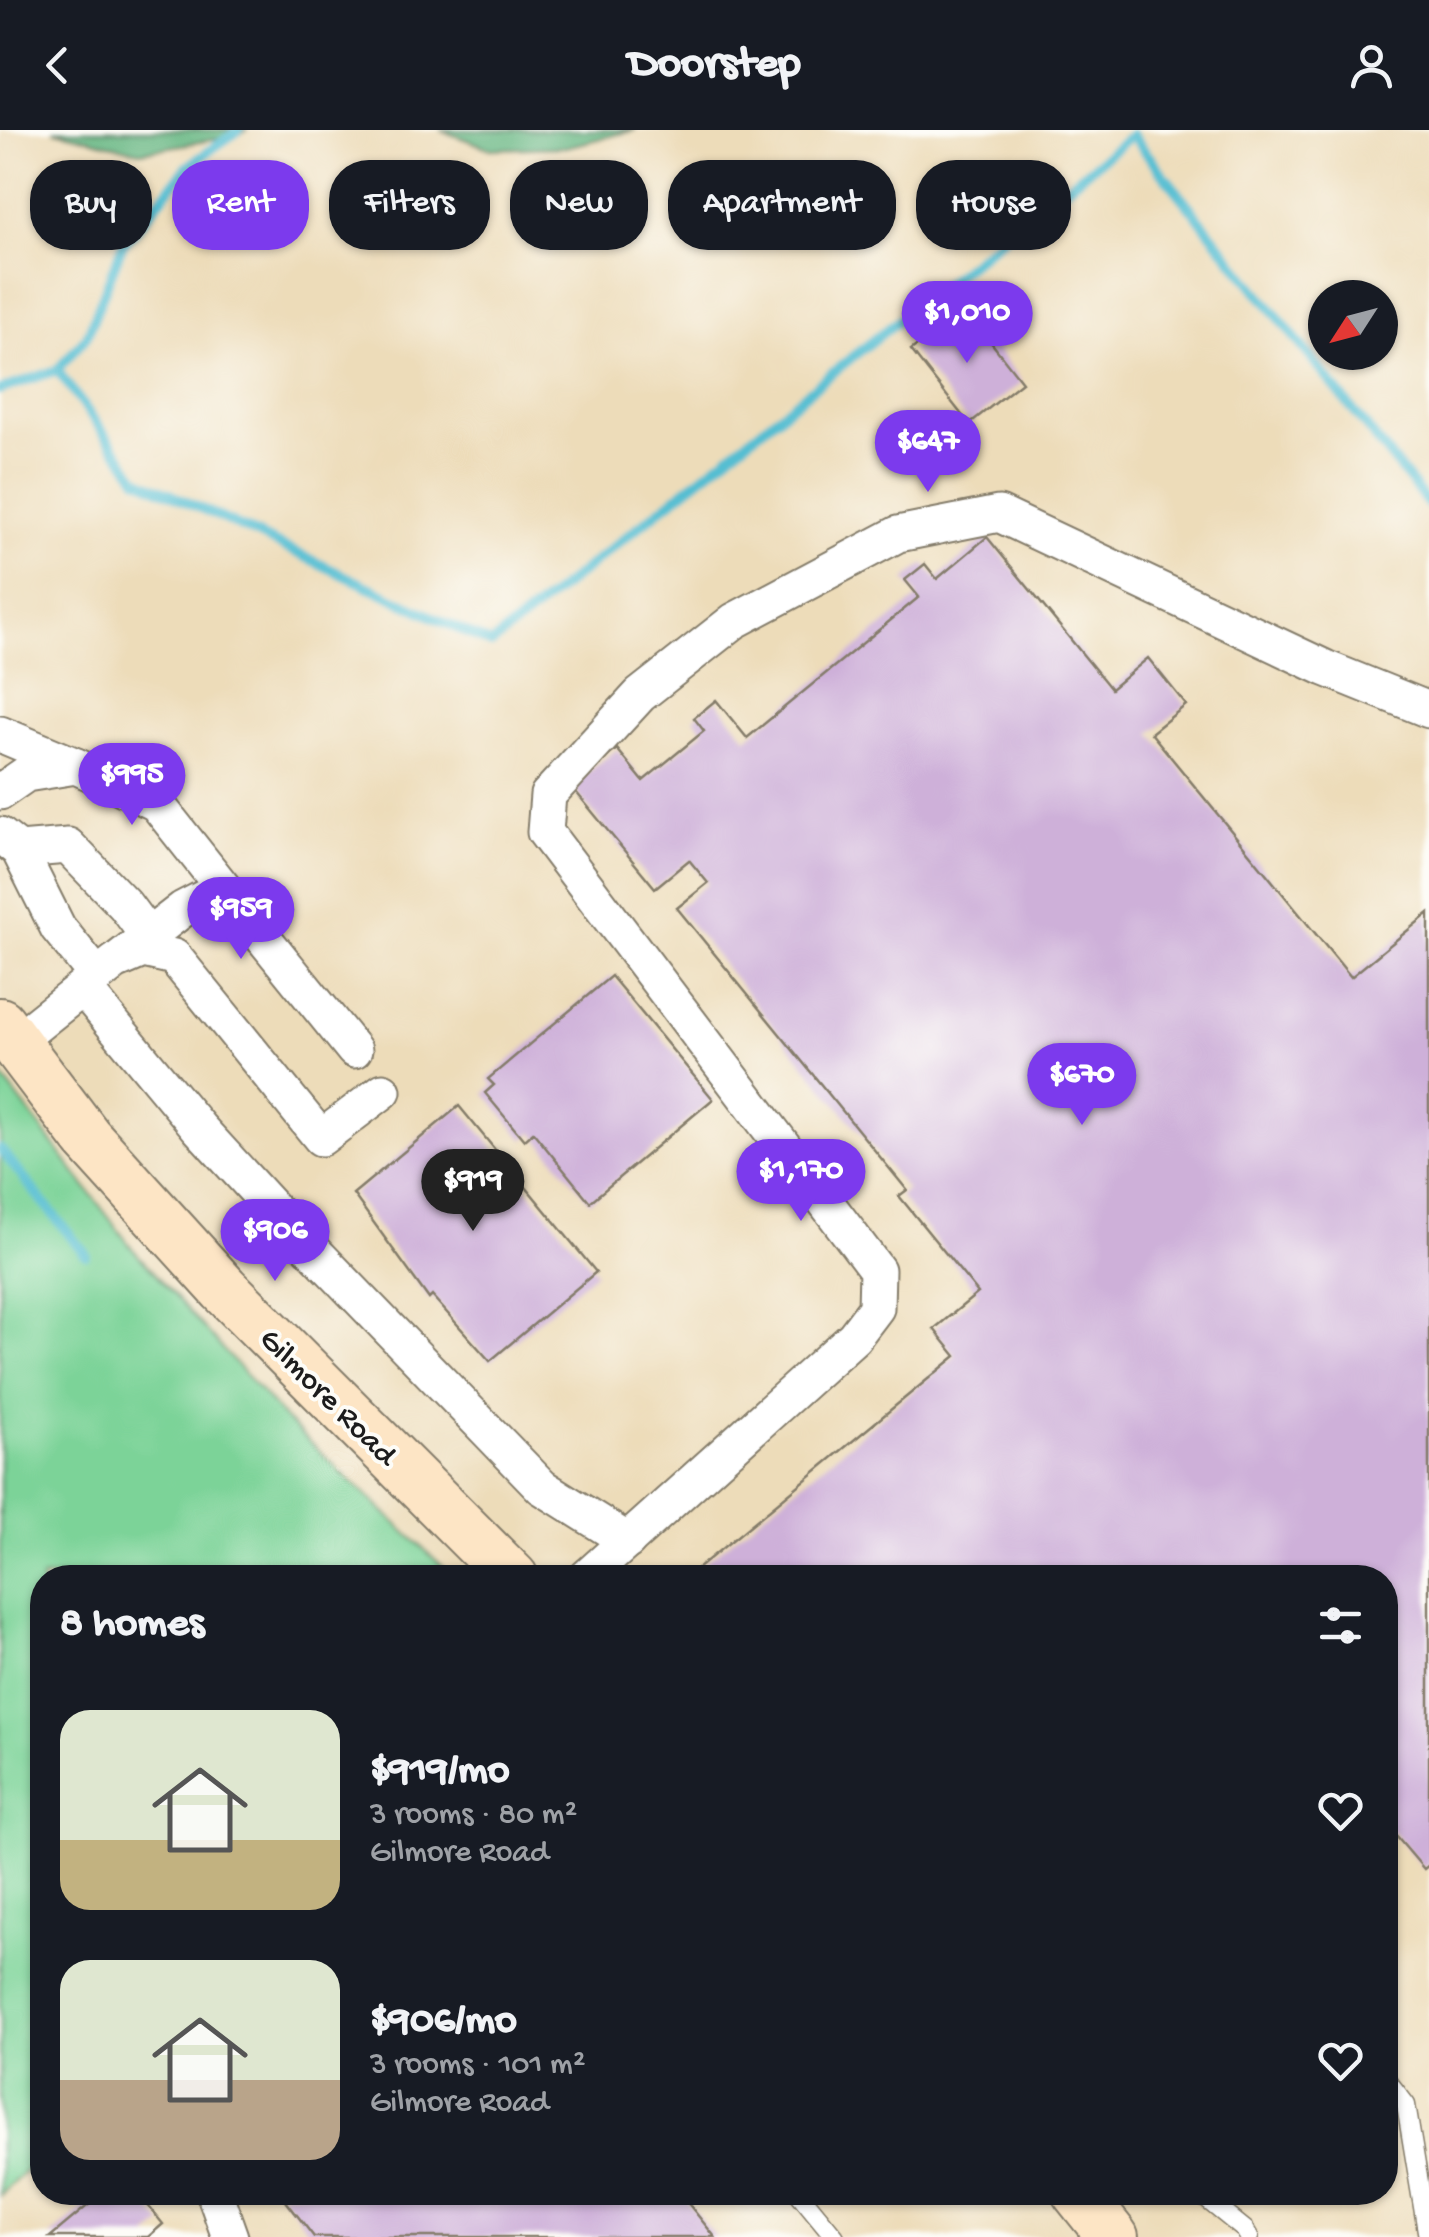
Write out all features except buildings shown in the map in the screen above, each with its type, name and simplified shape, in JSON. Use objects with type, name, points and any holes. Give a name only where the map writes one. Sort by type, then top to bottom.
[{"type":"main road","name":"Gilmore Road","points":[[8,1033],[87,1138],[224,1290],[501,1565]]},
{"type":"main road","points":[[1087,2205],[1113,2237]]},
{"type":"street","points":[[601,1565],[854,1337],[876,1308],[878,1270],[545,832],[548,795],[640,695],[734,620],[898,534],[999,514],[1324,668],[1429,710]]},
{"type":"street","points":[[0,734],[156,802],[354,1050]]},
{"type":"street","points":[[0,792],[26,774],[76,766]]},
{"type":"street","points":[[10,842],[58,928],[98,975],[199,1128],[275,1212],[542,1487],[628,1541]]},
{"type":"street","points":[[10,842],[68,846],[125,905],[148,936]]},
{"type":"street","points":[[98,975],[182,909],[206,897],[236,904]]},
{"type":"street","points":[[8,1033],[143,950],[174,957],[322,1138],[383,1091]]},
{"type":"street","points":[[219,2205],[230,2237]]},
{"type":"lane","points":[[1398,2095],[1406,2105],[1428,2237]]},
{"type":"lane","points":[[809,2205],[835,2237]]},
{"type":"lane","points":[[1214,2205],[1245,2230],[1248,2237]]},
{"type":"green space","points":[[53,130],[248,130],[236,136],[140,152]]},
{"type":"green space","points":[[440,130],[635,130],[566,147],[491,149]]},
{"type":"green space","points":[[0,1074],[132,1248],[286,1420],[441,1565],[30,1565],[30,2166],[0,2196]]},
{"type":"waterway","points":[[0,390],[57,370],[87,336],[122,246],[188,166],[239,130]]},
{"type":"waterway","points":[[57,370],[138,479],[491,644],[1132,135],[1429,505]]},
{"type":"waterway","points":[[0,1149],[86,1255]]}]
